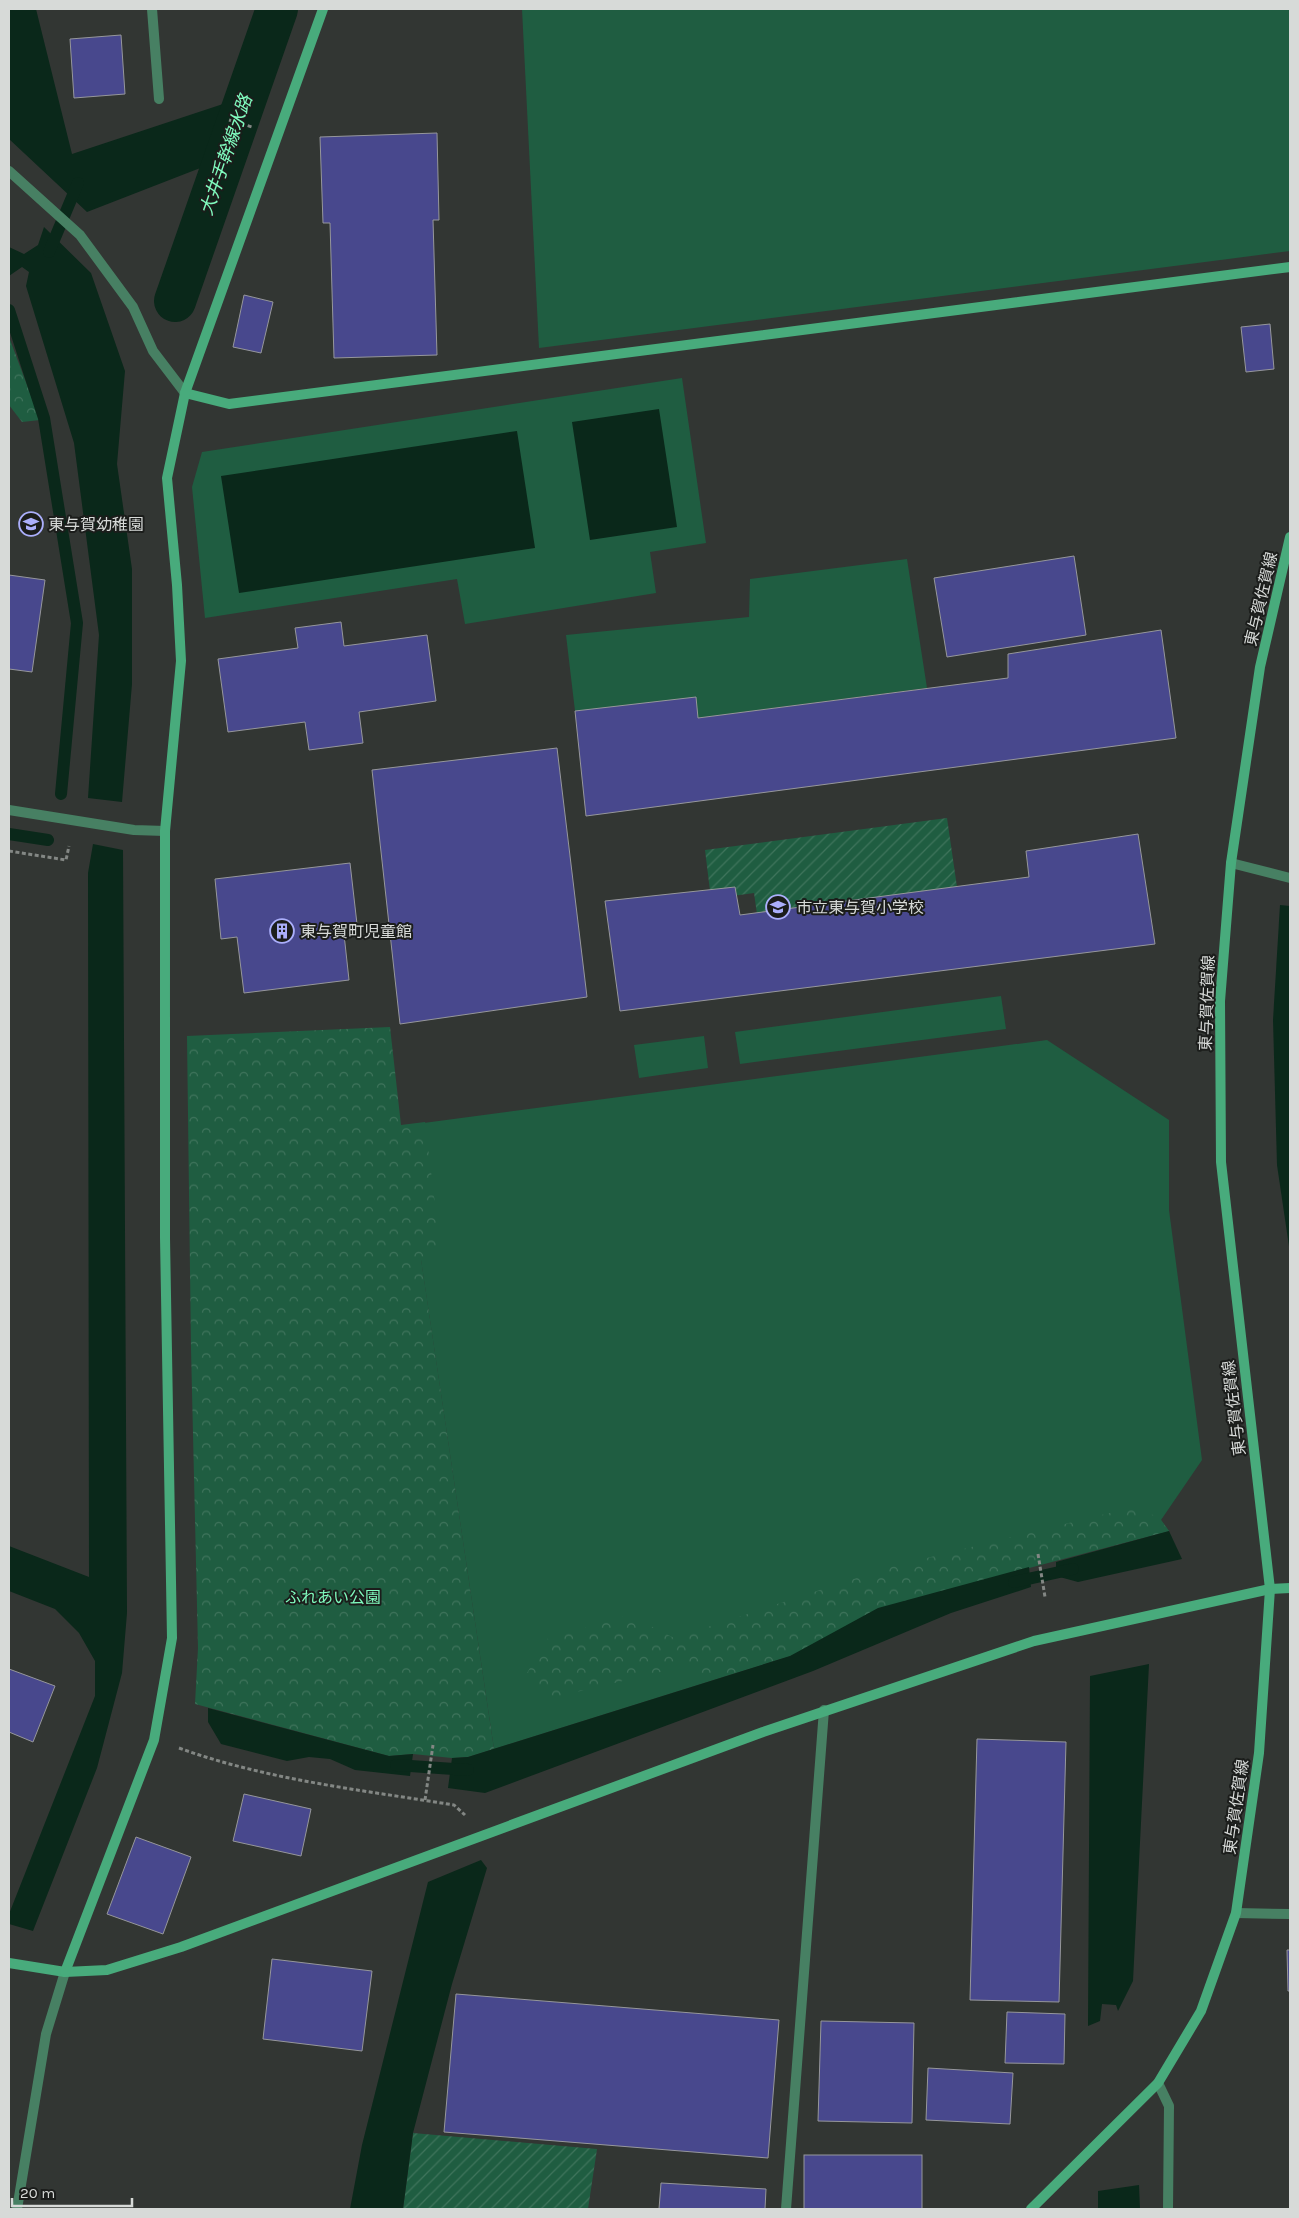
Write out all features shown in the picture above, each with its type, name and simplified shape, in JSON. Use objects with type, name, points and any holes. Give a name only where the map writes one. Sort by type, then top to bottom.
[{"type":"street","points":[[152,9],[159,99]]},
{"type":"street","points":[[17,2209],[46,2034],[65,1972],[154,1740],[172,1638],[165,1238],[166,831],[181,661],[177,585],[166,478],[185,393],[323,9]]},
{"type":"street","points":[[9,171],[80,235],[133,307],[153,351],[185,393],[229,404],[1290,267]]},
{"type":"street","name":"東与賀佐賀線","points":[[1030,2209],[1158,2083],[1201,2011],[1236,1913],[1259,1753],[1270,1589],[1221,1162],[1220,1001],[1231,863],[1260,667],[1290,537]]},
{"type":"street","points":[[9,810],[134,830],[166,831]]},
{"type":"street","points":[[1231,863],[1290,878]]},
{"type":"street","points":[[9,1963],[65,1972],[107,1970],[181,1946],[824,1710],[1034,1640],[1270,1589],[1290,1588]]},
{"type":"street","points":[[786,2209],[824,1710]]},
{"type":"street","points":[[1236,1913],[1290,1914]]},
{"type":"street","points":[[1158,2083],[1169,2106],[1168,2209]]},
{"type":"path","points":[[229,120],[250,126]]},
{"type":"path","points":[[9,851],[66,860],[73,820]]},
{"type":"path","points":[[1038,1554],[1044,1597]]},
{"type":"path","points":[[425,1800],[433,1745]]},
{"type":"path","points":[[176,1747],[219,1762],[302,1780],[454,1805],[484,1834]]},
{"type":"green space","points":[[522,9],[1290,9],[1290,251],[539,348]]},
{"type":"green space","points":[[9,337],[40,420],[22,422],[9,405]]},
{"type":"green space","points":[[682,378],[706,543],[650,552],[656,593],[465,624],[457,579],[205,618],[192,487],[202,452]]},
{"type":"green space","points":[[907,559],[927,688],[698,718],[575,711],[566,635],[749,617],[750,579]]},
{"type":"green space","points":[[947,818],[957,887],[757,914],[754,893],[711,899],[705,850]]},
{"type":"green space","points":[[1001,996],[1006,1029],[740,1064],[735,1032]]},
{"type":"green space","name":"ふれあい公園","points":[[390,1027],[401,1125],[425,1122],[440,1245],[421,1259],[494,1749],[468,1757],[452,1758],[413,1754],[389,1756],[195,1704],[198,1648],[191,1348],[187,1036]]},
{"type":"green space","points":[[704,1036],[708,1068],[639,1078],[634,1045]]},
{"type":"green space","points":[[1047,1040],[1169,1120],[1169,1210],[1202,1460],[1161,1520],[1169,1531],[1029,1567],[790,1656],[494,1749],[401,1126]]},
{"type":"green space","points":[[1138,1506],[1161,1520],[1169,1531],[879,1608],[790,1656],[711,1680],[690,1665],[547,1699],[527,1673],[547,1639],[629,1615],[674,1638],[890,1567]]},
{"type":"green space","points":[[413,2133],[597,2149],[588,2209],[403,2209]]},
{"type":"shaded area","points":[[9,9],[36,9],[72,154],[226,103],[208,165],[87,212],[9,139]]},
{"type":"shaded area","points":[[44,227],[91,273],[125,371],[117,464],[132,569],[132,684],[122,802],[88,798],[99,635],[74,443],[26,286],[29,272],[22,267],[9,276],[9,247],[24,254],[38,245]]},
{"type":"shaded area","points":[[659,409],[677,527],[590,540],[572,422]]},
{"type":"shaded area","points":[[517,431],[535,548],[239,593],[221,476]]},
{"type":"shaded area","points":[[93,844],[123,850],[127,1613],[122,1673],[97,1768],[33,1931],[9,1924],[9,1914],[95,1696],[95,1661],[79,1633],[55,1609],[9,1591],[9,1546],[89,1577],[88,873]]},
{"type":"shaded area","points":[[1280,905],[1290,906],[1290,1253],[1277,1165],[1273,1020]]},
{"type":"shaded area","points":[[1169,1531],[1182,1559],[1078,1582],[1056,1576],[1056,1562]]},
{"type":"shaded area","points":[[1029,1567],[1031,1587],[951,1613],[813,1671],[485,1793],[448,1788],[452,1758],[468,1757],[790,1656],[878,1608]]},
{"type":"shaded area","points":[[1149,1664],[1133,1981],[1118,2011],[1116,2005],[1102,2004],[1100,2021],[1088,2026],[1090,1676]]},
{"type":"shaded area","points":[[208,1708],[389,1756],[413,1754],[410,1776],[355,1770],[330,1759],[309,1757],[287,1761],[221,1744],[208,1722]]},
{"type":"shaded area","points":[[481,1860],[487,1868],[452,1984],[413,2133],[403,2209],[350,2209],[362,2145],[428,1882]]},
{"type":"shaded area","points":[[1139,2185],[1140,2209],[1098,2209],[1098,2191]]},
{"type":"building","points":[[121,35],[125,94],[74,98],[70,39]]},
{"type":"building","points":[[437,133],[439,220],[433,220],[437,355],[334,358],[330,223],[323,223],[320,137]]},
{"type":"building","points":[[244,295],[273,302],[261,353],[233,347]]},
{"type":"building","points":[[1270,324],[1274,369],[1246,372],[1241,327]]},
{"type":"building","points":[[1074,556],[1086,635],[947,657],[934,578]]},
{"type":"building","points":[[9,575],[45,580],[32,672],[9,669]]},
{"type":"building","points":[[341,622],[344,646],[427,635],[436,701],[359,712],[363,743],[309,750],[305,722],[228,732],[218,659],[298,648],[295,628]]},
{"type":"building","points":[[1161,630],[1176,738],[586,816],[575,711],[696,697],[698,718],[1008,678],[1008,654]]},
{"type":"building","points":[[557,748],[587,997],[400,1024],[372,770]]},
{"type":"building","points":[[1138,834],[1155,944],[620,1011],[605,901],[735,887],[740,915],[1029,877],[1026,851]]},
{"type":"building","name":"東与賀町児童館","points":[[350,863],[357,924],[343,925],[349,980],[244,993],[237,937],[221,939],[215,879]]},
{"type":"building","points":[[9,1669],[55,1686],[33,1742],[9,1732]]},
{"type":"building","points":[[977,1739],[1066,1742],[1059,2002],[970,2000]]},
{"type":"building","points":[[244,1794],[311,1809],[301,1856],[233,1841]]},
{"type":"building","points":[[136,1837],[191,1857],[163,1934],[107,1914]]},
{"type":"building","points":[[1287,1950],[1290,1950],[1290,1991],[1288,1991]]},
{"type":"building","points":[[272,1959],[372,1971],[362,2051],[263,2039]]},
{"type":"building","points":[[456,1994],[779,2020],[768,2158],[444,2132]]},
{"type":"building","points":[[1007,2012],[1065,2014],[1064,2064],[1005,2063]]},
{"type":"building","points":[[821,2021],[914,2023],[912,2123],[818,2121]]},
{"type":"building","points":[[928,2068],[1013,2073],[1010,2124],[926,2120]]},
{"type":"building","points":[[804,2155],[922,2155],[922,2209],[804,2209]]},
{"type":"building","points":[[661,2183],[766,2189],[765,2209],[659,2209]]},
{"type":"waterway","name":"大井手幹線水路","points":[[175,301],[277,9]]},
{"type":"waterway","points":[[49,252],[78,183]]},
{"type":"waterway","points":[[9,310],[44,418],[77,623],[61,794]]},
{"type":"waterway","points":[[9,834],[48,840]]},
{"type":"waterway","points":[[1014,1582],[1073,1569]]},
{"type":"waterway","points":[[396,1765],[468,1770]]},
{"type":"place","name":"東与賀幼稚園","points":[[31,524]]},
{"type":"place","name":"市立東与賀小学校","points":[[778,907]]},
{"type":"place","name":"東与賀町児童館","points":[[282,931]]}]
